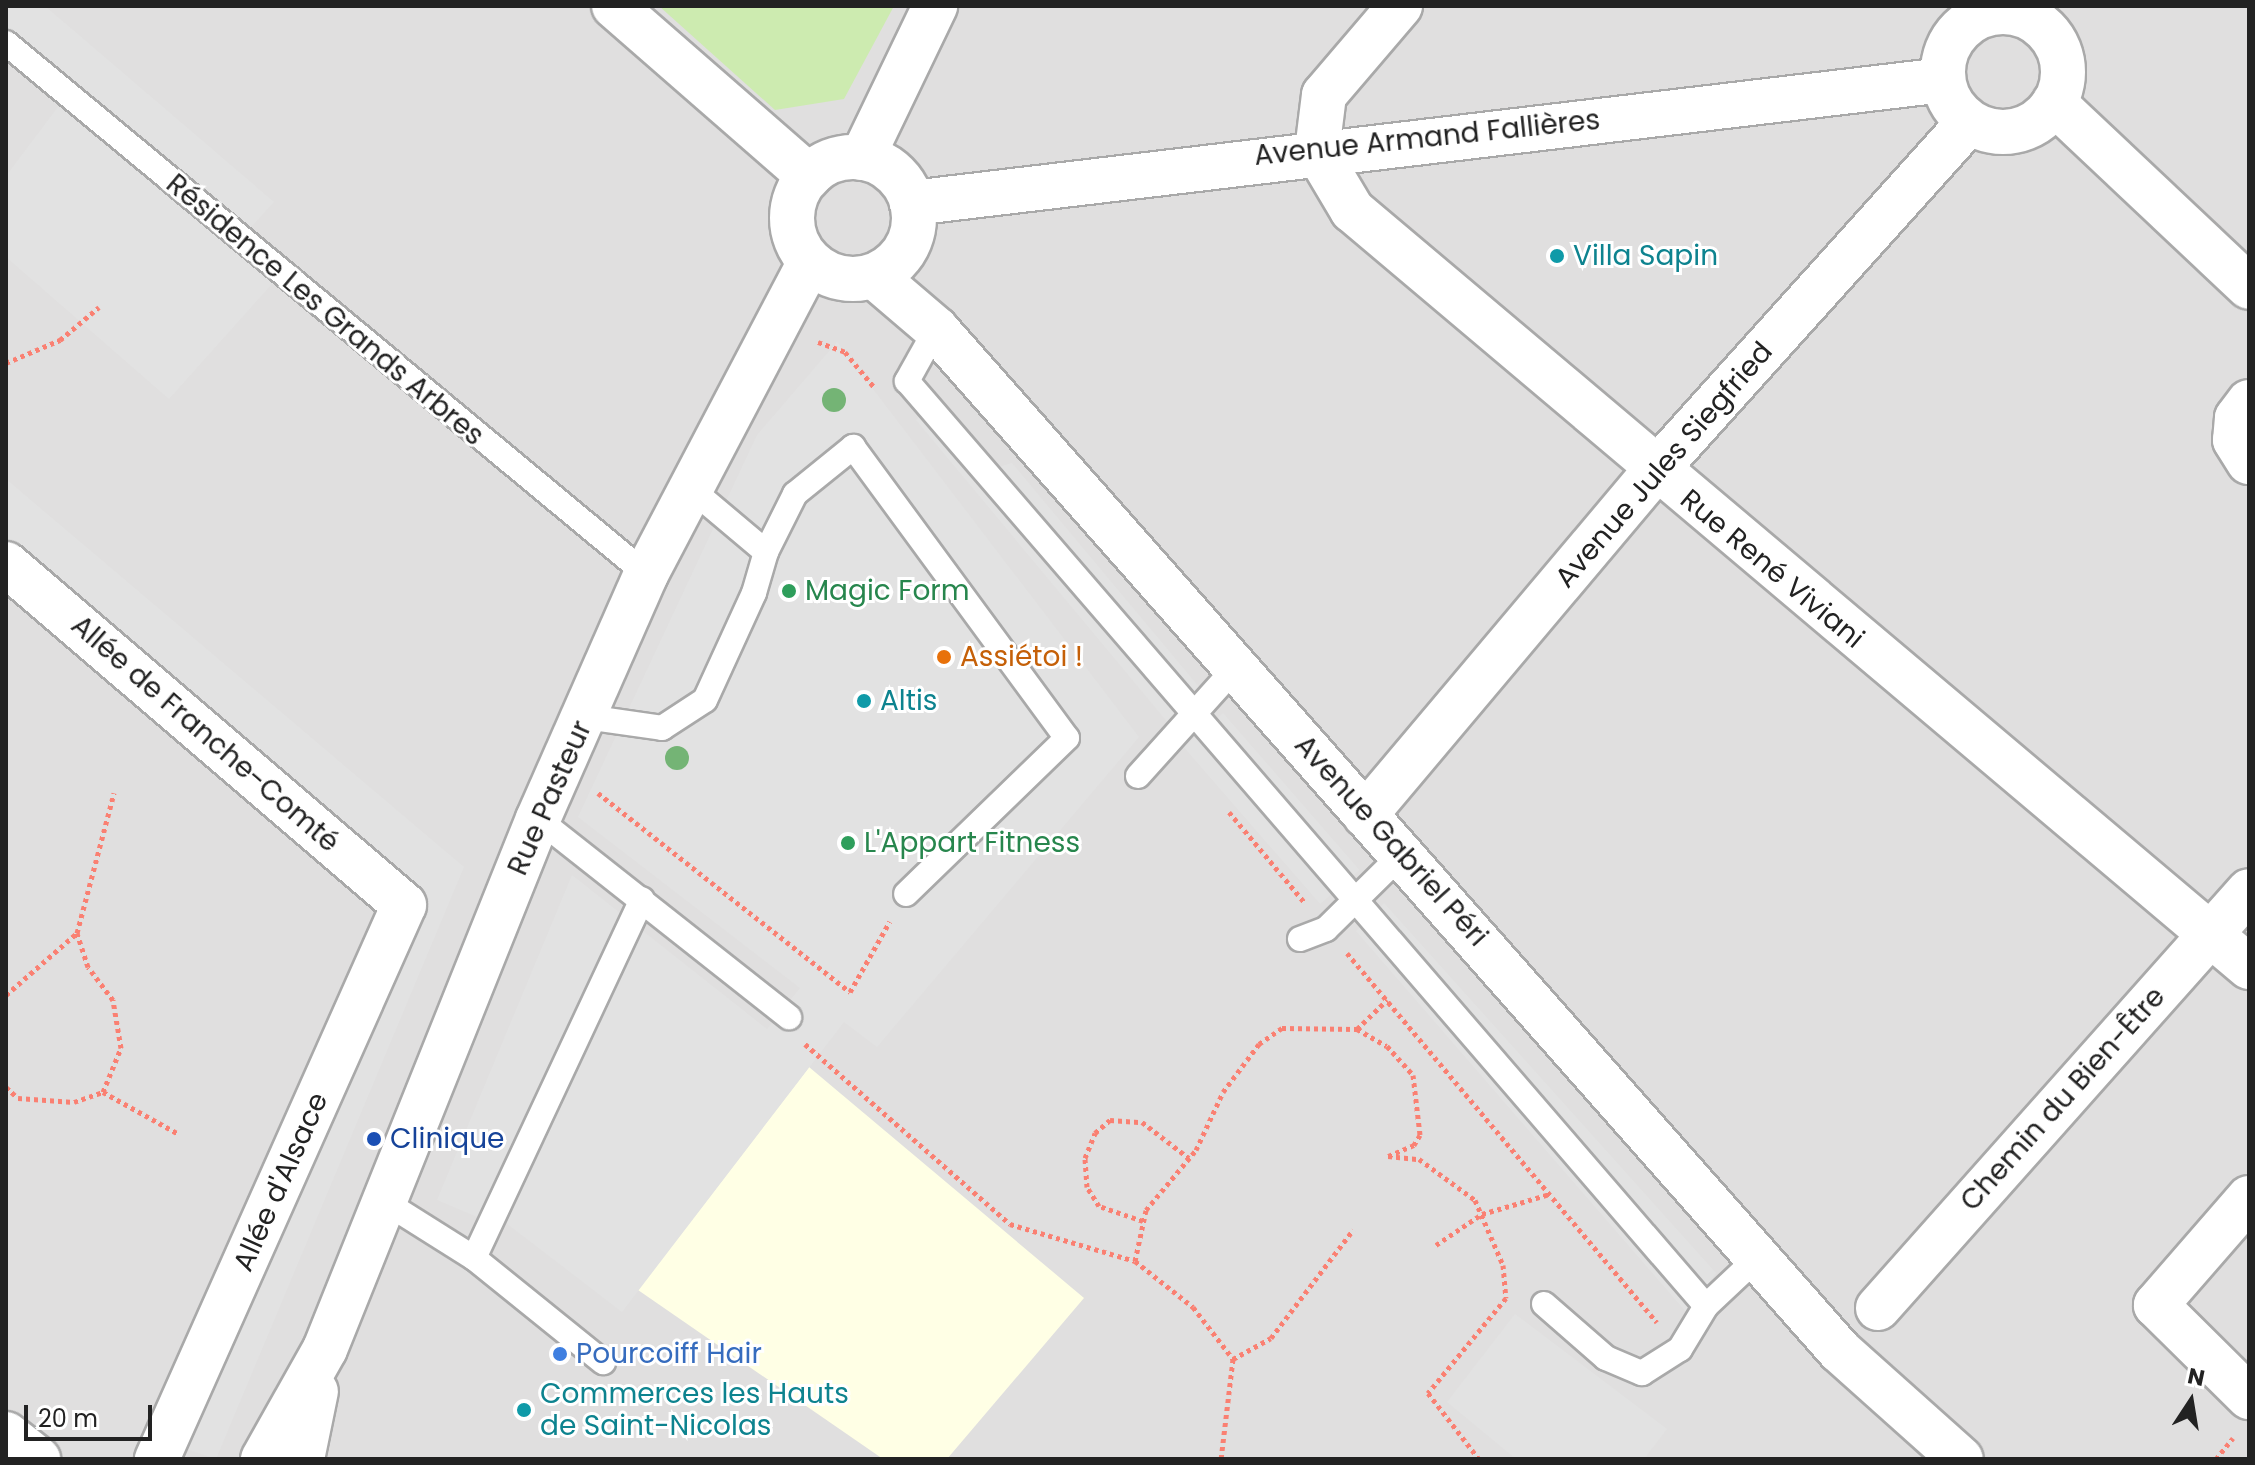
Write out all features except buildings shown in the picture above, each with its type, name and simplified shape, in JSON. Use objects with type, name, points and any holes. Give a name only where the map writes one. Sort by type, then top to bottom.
[{"type":"street","points":[[614,6],[809,176]]},
{"type":"street","points":[[862,158],[935,6]]},
{"type":"street","points":[[1317,151],[1324,95],[1400,6]]},
{"type":"street","points":[[2014,13],[2051,16],[2061,58],[2054,103],[2024,128],[2003,132],[1969,122],[1943,80],[1944,58],[1974,19],[2014,13]]},
{"type":"street","name":"Avenue Armand Fallières","points":[[912,203],[1317,151],[1943,80]]},
{"type":"street","points":[[2054,103],[2249,287]]},
{"type":"street","name":"Avenue Jules Siegfried","points":[[1365,815],[1655,471],[1969,122]]},
{"type":"street","name":"Rue René Viviani","points":[[1317,151],[1352,210],[1655,471],[2249,967]]},
{"type":"street","points":[[843,158],[862,158],[899,178],[912,203],[911,239],[874,276],[840,278],[810,262],[798,246],[792,209],[809,176],[843,158]]},
{"type":"street","name":"Rue Pasteur","points":[[263,1459],[325,1349],[538,819],[586,717],[646,574],[810,262]]},
{"type":"street","name":"Avenue Gabriel Péri","points":[[874,276],[936,329],[1238,665],[1365,815],[1756,1259],[1905,1409],[1961,1459]]},
{"type":"street","points":[[2249,402],[2237,418],[2235,440],[2249,462]]},
{"type":"street","name":"Allée de Franche-Comté","points":[[6,564],[404,905]]},
{"type":"street","name":"Chemin du Bien-Être","points":[[1878,1308],[2249,891]]},
{"type":"street","name":"Allée d'Alsace","points":[[157,1459],[404,905]]},
{"type":"street","points":[[2249,1198],[2156,1305],[2249,1397]]},
{"type":"street","name":"Rue Pasteur","points":[[302,1459],[325,1349]]},
{"type":"street","name":"Avenue Gabriel Péri","points":[[1905,1409],[1928,1459]]},
{"type":"street","points":[[6,1434],[38,1459]]},
{"type":"lane","name":"Résidence Les Grands Arbres","points":[[6,43],[646,574]]},
{"type":"lane","points":[[936,329],[907,381],[1706,1306]]},
{"type":"lane","points":[[586,717],[662,728],[705,700],[766,552],[795,494],[853,447],[1067,738],[906,894]]},
{"type":"lane","points":[[690,488],[766,552]]},
{"type":"lane","points":[[1138,776],[1238,665]]},
{"type":"lane","points":[[538,819],[789,1017]]},
{"type":"lane","points":[[1300,939],[1326,929],[1401,855]]},
{"type":"lane","points":[[474,1258],[642,899]]},
{"type":"lane","points":[[385,1202],[474,1258],[603,1362]]},
{"type":"lane","points":[[1544,1304],[1606,1358],[1642,1373],[1680,1349],[1706,1306],[1756,1259]]},
{"type":"path","points":[[6,363],[60,340],[99,307]]},
{"type":"path","points":[[776,326],[845,352],[886,400]]},
{"type":"path","points":[[562,765],[850,992],[906,894]]},
{"type":"path","points":[[103,1092],[121,1048],[113,1000],[88,967],[77,933],[114,793]]},
{"type":"path","points":[[1219,799],[1680,1349]]},
{"type":"path","points":[[6,995],[77,933]]},
{"type":"path","points":[[1357,1029],[1387,1000]]},
{"type":"path","points":[[1135,1261],[1143,1221],[1189,1158],[1259,1044],[1282,1028],[1357,1029],[1387,1046],[1413,1075],[1420,1135],[1414,1145],[1388,1156],[1419,1159],[1475,1200],[1503,1265],[1506,1298],[1428,1393],[1479,1459]]},
{"type":"path","points":[[801,1040],[1010,1224],[1135,1261],[1193,1307],[1233,1359],[1221,1459]]},
{"type":"path","points":[[6,1087],[18,1098],[74,1102],[103,1092],[177,1133]]},
{"type":"path","points":[[1143,1221],[1099,1206],[1087,1187],[1085,1158],[1095,1133],[1110,1120],[1142,1122],[1189,1158]]},
{"type":"path","points":[[1436,1245],[1482,1214],[1550,1194]]},
{"type":"path","points":[[1233,1359],[1271,1338],[1353,1230]]},
{"type":"shaded area","points":[[6,6],[2249,6],[2249,1459],[6,1459]]},
{"type":"shaded area","points":[[6,6],[45,6],[274,202],[239,240],[279,276],[169,399],[6,257],[6,176],[67,95],[6,44]]},
{"type":"shaded area","points":[[837,342],[1139,737],[877,1047],[844,1022],[622,1312],[501,1219],[496,1225],[437,1200],[572,875],[767,1029],[800,988],[578,817],[757,435]]},
{"type":"shaded area","points":[[926,410],[981,472],[1012,463],[1200,688],[1169,724],[916,420]]},
{"type":"shaded area","points":[[6,479],[464,867],[216,1459],[165,1442],[404,905],[6,564]]},
{"type":"shaded area","points":[[1223,713],[1359,870],[1320,904],[1184,747]]},
{"type":"shaded area","points":[[1384,903],[1716,1273],[1687,1313],[1356,931]]},
{"type":"shaded area","points":[[809,1067],[1084,1298],[947,1459],[883,1459],[638,1290]]},
{"type":"shaded area","points":[[1515,1314],[1667,1429],[1644,1459],[1516,1459],[1447,1402]]},
{"type":"green space","points":[[659,6],[894,6],[844,99],[775,110]]},
{"type":"place","name":"Villa Sapin","points":[[1557,256]]},
{"type":"place","name":"Magic Form","points":[[789,591]]},
{"type":"place","name":"Assiétoi !","points":[[944,657]]},
{"type":"place","name":"Altis","points":[[864,701]]},
{"type":"place","name":"L'Appart Fitness","points":[[848,843]]},
{"type":"place","name":"Clinique","points":[[374,1139]]},
{"type":"place","name":"Pourcoiff Hair","points":[[560,1354]]},
{"type":"place","name":"Commerces les Hauts de Saint-Nicolas","points":[[524,1410]]}]
